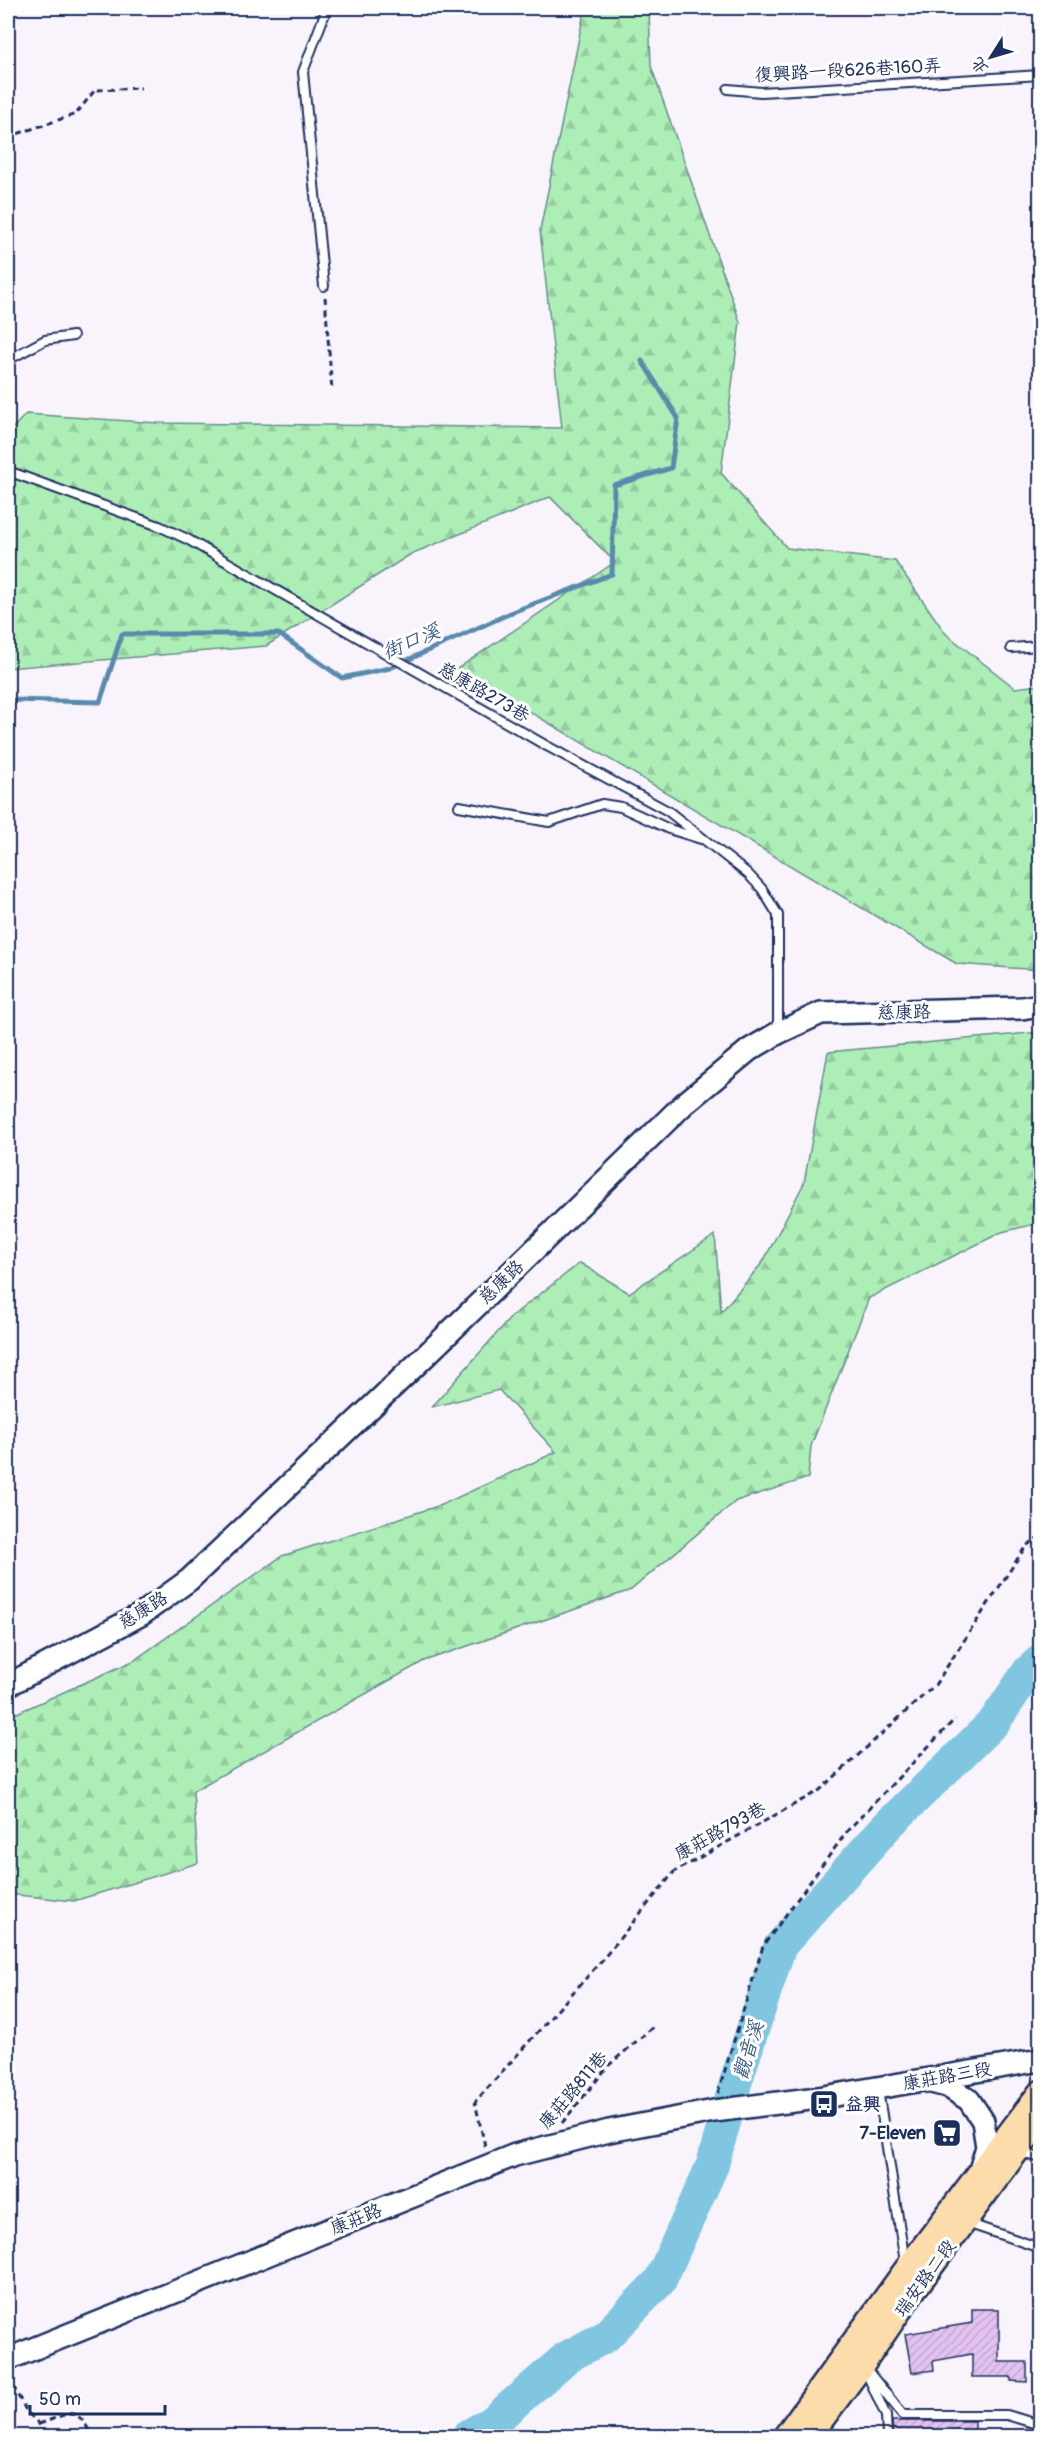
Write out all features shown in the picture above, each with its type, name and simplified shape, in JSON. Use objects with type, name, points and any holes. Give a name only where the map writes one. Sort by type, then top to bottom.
[{"type":"main road","name":"瑞安路二段","points":[[785,2436],[906,2269],[1041,2092]]},
{"type":"main road","name":"瑞安路二段","points":[[810,2436],[1041,2121]]},
{"type":"street","name":"慈康路","points":[[8,1685],[142,1614],[189,1580],[420,1361],[684,1104],[749,1050],[778,1033],[821,1013],[1000,1009],[1041,1005]]},
{"type":"street","name":"康莊路三段","points":[[713,2111],[878,2088],[1041,2060]]},
{"type":"street","points":[[927,2080],[947,2086],[969,2100],[983,2121],[987,2147],[979,2172]]},
{"type":"street","name":"康莊路","points":[[8,2359],[515,2155],[609,2132],[713,2111]]},
{"type":"lane","points":[[324,286],[303,72],[327,8]]},
{"type":"lane","name":"復興路一段626巷160弄","points":[[728,89],[761,92],[1041,75]]},
{"type":"lane","points":[[8,360],[45,340],[73,336]]},
{"type":"lane","name":"慈康路273巷","points":[[8,471],[159,526],[187,539],[545,745],[668,811],[748,874],[762,889],[778,915],[778,1033]]},
{"type":"lane","points":[[1011,648],[1041,646]]},
{"type":"lane","points":[[459,806],[549,822],[602,804],[621,807],[669,829],[705,841]]},
{"type":"lane","points":[[878,2088],[906,2269]]},
{"type":"lane","points":[[1017,2152],[1041,2158]]},
{"type":"lane","points":[[966,2222],[1041,2248]]},
{"type":"lane","points":[[863,2365],[903,2415],[1007,2415],[1040,2425]]},
{"type":"lane","points":[[863,2365],[886,2416],[887,2436]]},
{"type":"path","points":[[8,137],[76,114],[95,90],[141,88]]},
{"type":"path","points":[[324,286],[332,391]]},
{"type":"path","name":"康莊路793巷","points":[[489,2165],[475,2102],[603,1959],[674,1872],[820,1790],[935,1685],[1026,1546],[1041,1536]]},
{"type":"path","points":[[713,2111],[763,1946],[848,1830],[955,1719]]},
{"type":"path","name":"康莊路811巷","points":[[542,2148],[609,2065],[653,2027]]},
{"type":"path","points":[[8,2376],[27,2412],[39,2424],[44,2436]]},
{"type":"path","points":[[39,2424],[70,2414],[78,2414],[92,2436]]},
{"type":"green space","points":[[585,8],[649,8],[651,66],[740,322],[721,473],[787,548],[895,561],[946,634],[1015,688],[1040,685],[1040,970],[957,964],[457,669],[615,562],[550,497],[411,554],[266,646],[8,668],[8,433],[26,414],[158,423],[562,428],[540,230]]},
{"type":"green space","points":[[1040,1032],[1040,1223],[1002,1232],[869,1298],[811,1446],[808,1478],[736,1501],[631,1590],[424,1661],[193,1791],[198,1863],[74,1901],[8,1894],[8,1717],[133,1661],[282,1556],[441,1505],[556,1452],[499,1390],[432,1407],[512,1316],[580,1263],[629,1293],[715,1235],[721,1312],[763,1262],[804,1183],[828,1052]]},
{"type":"building","points":[[972,2309],[999,2309],[999,2362],[1027,2362],[1027,2382],[1011,2381],[1011,2377],[972,2377],[972,2354],[933,2361],[934,2370],[912,2373],[905,2334],[972,2323]]},
{"type":"building","points":[[892,2421],[975,2421],[975,2436],[893,2436]]},
{"type":"waterway","name":"街口溪","points":[[8,700],[100,702],[122,634],[279,634],[342,678],[390,668],[515,611],[612,574],[614,485],[671,468],[678,418],[642,361]]},
{"type":"waterway","name":"觀音溪","points":[[468,2436],[495,2420],[567,2357],[605,2337],[660,2281],[712,2166],[737,2078],[780,1946],[886,1827],[994,1722],[1028,1672],[1040,1661]]},
{"type":"place","name":"益興","points":[[824,2104]]},
{"type":"place","name":"7-Eleven","points":[[947,2133]]}]
